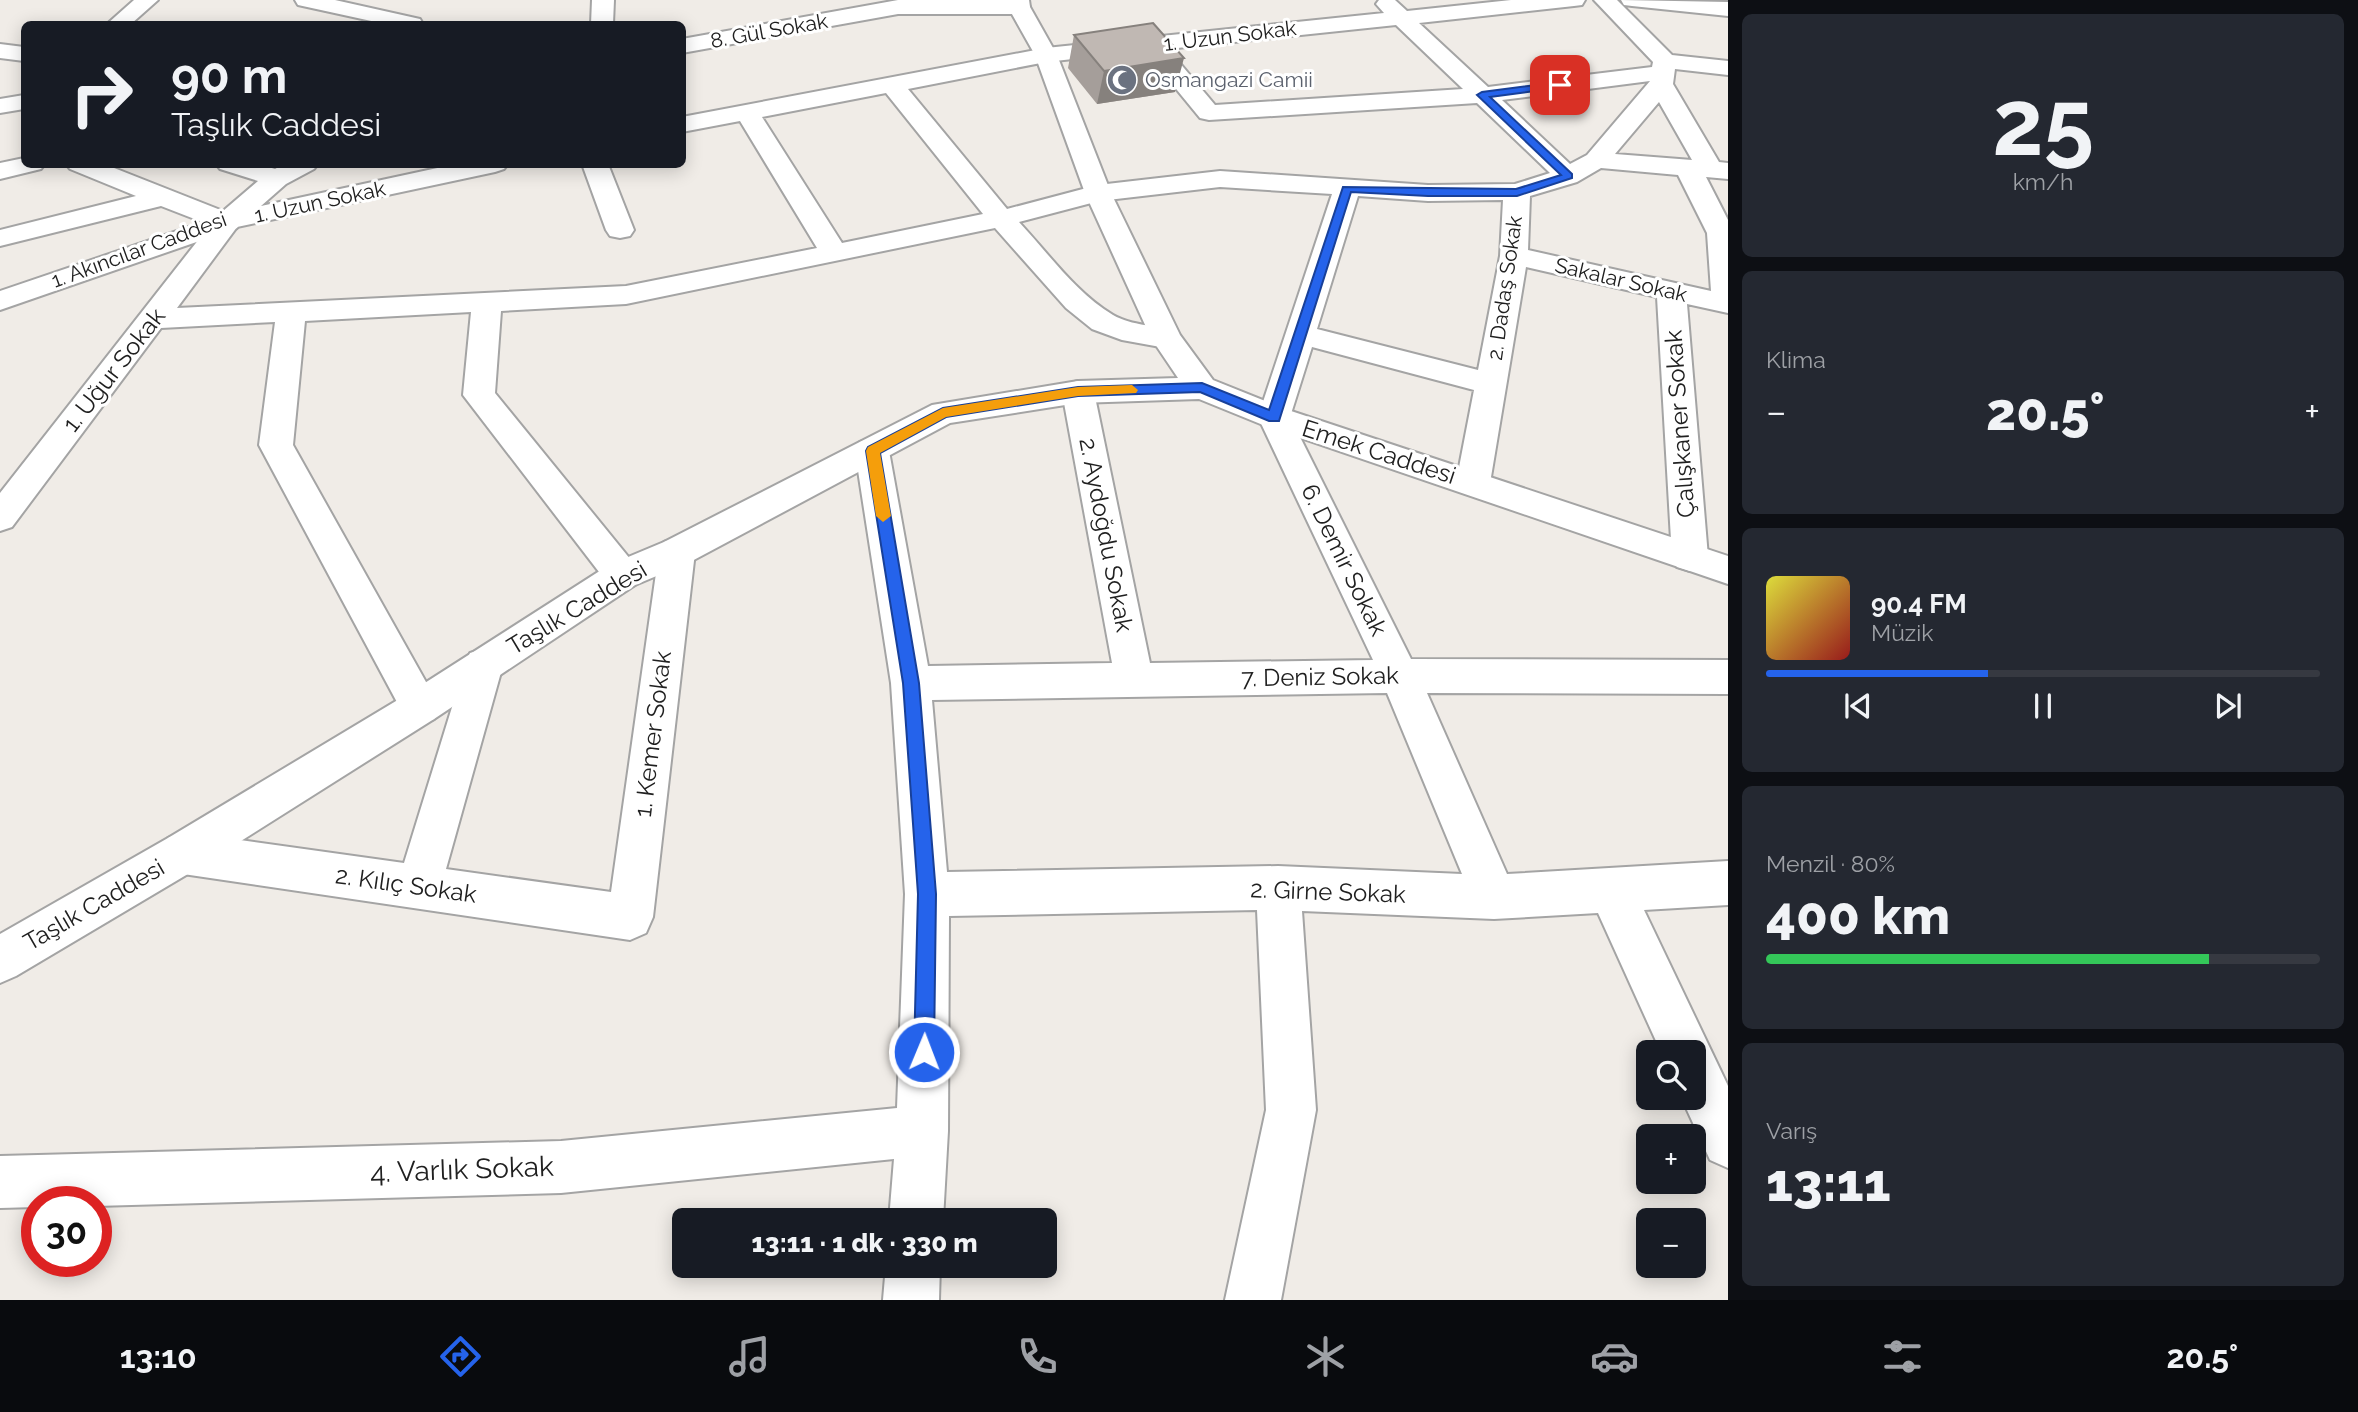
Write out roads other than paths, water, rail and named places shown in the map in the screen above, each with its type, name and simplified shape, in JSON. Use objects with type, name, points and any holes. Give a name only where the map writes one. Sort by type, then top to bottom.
[{"type":"street","points":[[122,21],[146,0]]},
{"type":"street","points":[[306,0],[399,21]]},
{"type":"street","points":[[602,21],[603,0]]},
{"type":"street","name":"1. Uzun Sokak","points":[[686,124],[1046,55],[1153,45],[1391,8],[1574,0]]},
{"type":"street","points":[[1605,0],[1663,72],[1709,170],[1721,233],[1728,304]]},
{"type":"street","points":[[1632,0],[1728,9]]},
{"type":"street","points":[[1019,3],[1046,55],[1098,193],[1167,338],[1202,388]]},
{"type":"street","name":"8. Gül Sokak","points":[[686,46],[898,7],[1019,3]]},
{"type":"street","points":[[1391,8],[1568,176]]},
{"type":"street","points":[[1153,45],[1209,113],[1482,95],[1663,72],[1728,68]]},
{"type":"street","points":[[0,51],[21,54]]},
{"type":"street","points":[[153,318],[626,295],[1001,219],[1098,193],[1220,179],[1428,193],[1517,192],[1568,176],[1596,160],[1663,72]]},
{"type":"street","points":[[892,85],[1001,219],[1088,312],[1122,330],[1167,338]]},
{"type":"street","points":[[0,106],[21,102]]},
{"type":"street","points":[[747,113],[834,252]]},
{"type":"street","points":[[1596,160],[1709,170]]},
{"type":"street","points":[[0,171],[21,166]]},
{"type":"street","points":[[89,168],[227,222]]},
{"type":"street","points":[[243,168],[277,178]]},
{"type":"street","name":"1. Akıncılar Caddesi","points":[[0,301],[227,222],[277,178],[297,168]]},
{"type":"street","name":"1. Uzun Sokak","points":[[227,222],[477,168]]},
{"type":"street","points":[[597,168],[620,230]]},
{"type":"street","points":[[1274,417],[1347,189]]},
{"type":"street","name":"2. Dadaş Sokak","points":[[1473,484],[1514,256],[1517,192]]},
{"type":"street","points":[[0,238],[164,197]]},
{"type":"street","name":"1. Uğur Sokak","points":[[0,518],[227,222]]},
{"type":"street","name":"Sakalar Sokak","points":[[1514,256],[1728,304]]},
{"type":"street","name":"Çalışkaner Sokak","points":[[1671,292],[1690,557]]},
{"type":"street","points":[[487,303],[478,395],[622,575]]},
{"type":"street","points":[[291,312],[276,445],[420,707]]},
{"type":"street","name":"2. Dadaş Sokak","points":[[1300,334],[1491,384]]},
{"type":"street","name":"Emek Caddesi","points":[[1202,388],[1274,417],[1728,570]]},
{"type":"street","name":"Taşlık Caddesi","points":[[0,960],[183,853],[420,707],[622,575],[677,552],[943,413],[1078,392],[1202,388]]},
{"type":"street","name":"2. Aydoğdu Sokak","points":[[1078,392],[1133,679]]},
{"type":"street","name":"6. Demir Sokak","points":[[1274,417],[1400,676],[1494,897]]},
{"type":"street","points":[[873,451],[911,683],[927,894],[922,1131],[917,1208]]},
{"type":"street","name":"1. Kemer Sokak","points":[[630,917],[677,552]]},
{"type":"street","points":[[419,887],[484,665]]},
{"type":"street","name":"7. Deniz Sokak","points":[[911,683],[1400,676],[1728,677]]},
{"type":"street","name":"2. Kılıç Sokak","points":[[183,853],[630,917]]},
{"type":"street","name":"2. Girne Sokak","points":[[927,894],[1278,888],[1494,897],[1728,883]]},
{"type":"street","points":[[1253,1300],[1291,1110],[1278,888]]},
{"type":"street","points":[[1612,892],[1680,1040]]},
{"type":"street","points":[[1706,1095],[1728,1142]]},
{"type":"street","name":"4. Varlık Sokak","points":[[0,1182],[561,1167],[922,1131]]},
{"type":"street","points":[[911,1300],[912,1278]]},
{"type":"place","name":"Osmangazi Camii","points":[[1122,80]]}]
